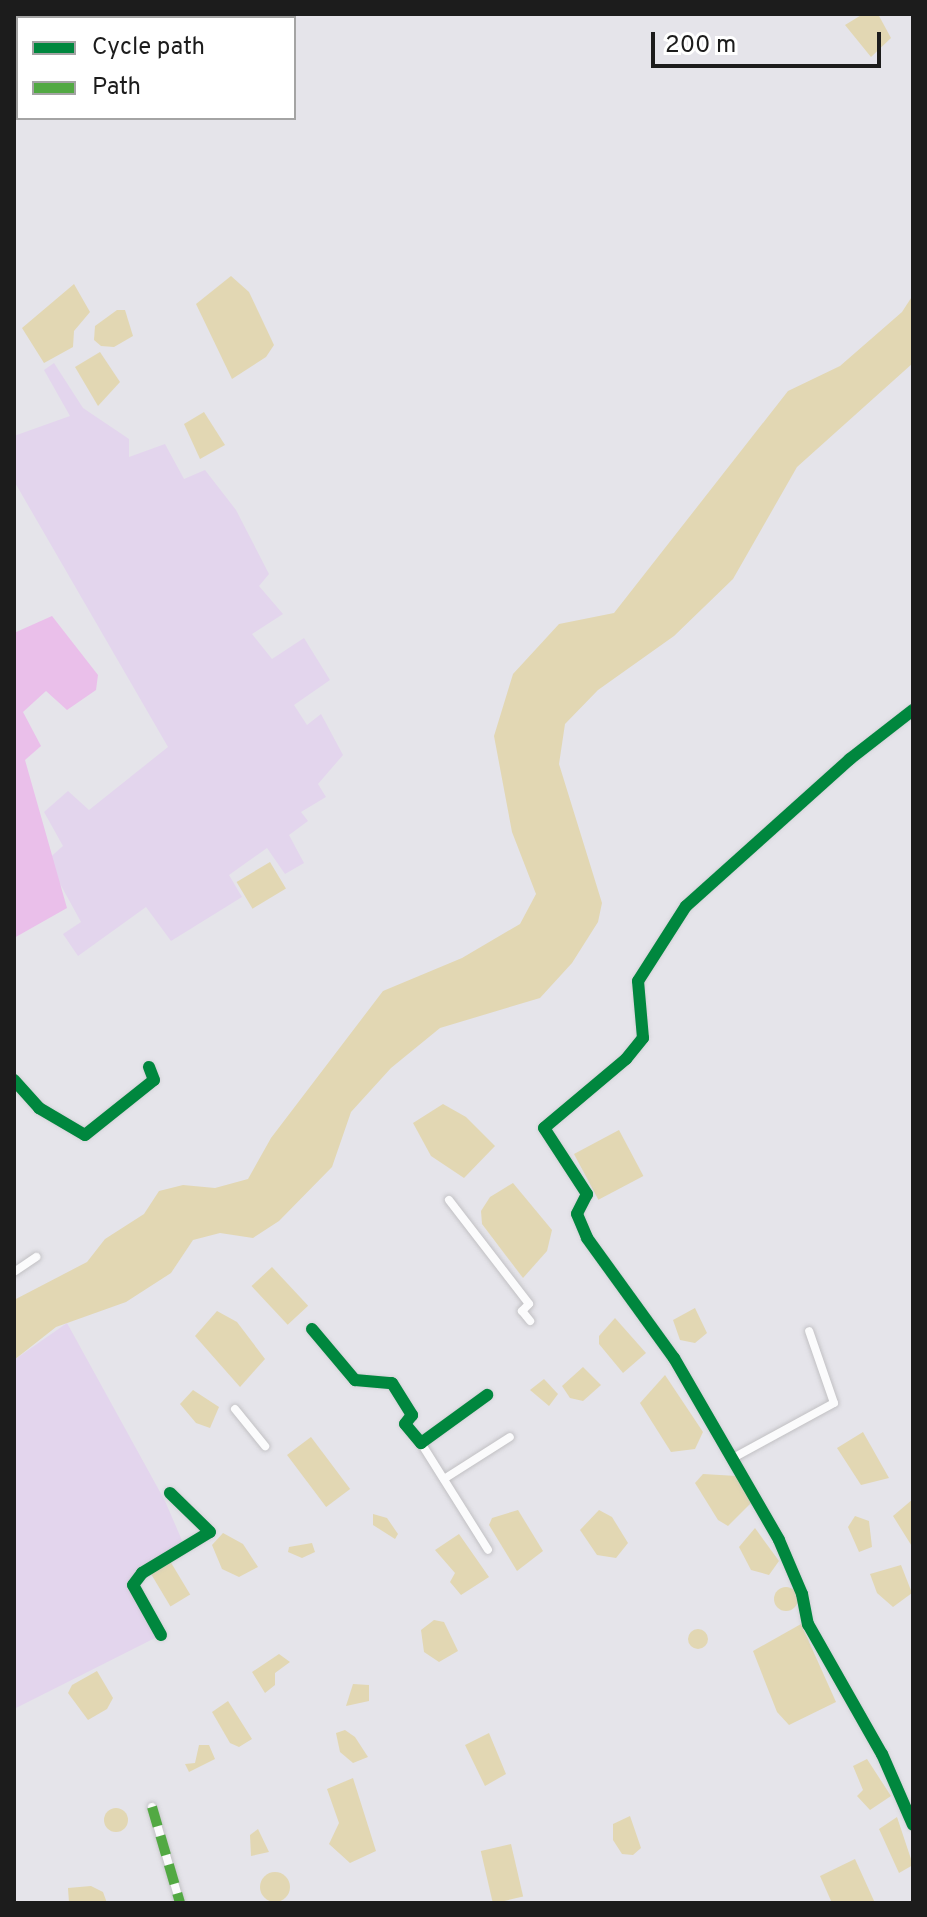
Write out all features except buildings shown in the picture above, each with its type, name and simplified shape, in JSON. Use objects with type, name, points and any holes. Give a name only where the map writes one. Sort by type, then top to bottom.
[{"type":"street","points":[[913,710],[859,751],[704,889],[660,943],[638,981],[643,1038],[626,1059],[544,1128],[587,1194],[577,1214],[587,1238],[674,1358],[779,1540],[802,1594],[808,1624],[882,1754],[913,1825]]},
{"type":"street","points":[[14,1080],[39,1108],[85,1135],[154,1080],[149,1067]]},
{"type":"street","points":[[449,1200],[529,1304],[522,1311],[530,1321]]},
{"type":"street","points":[[14,1272],[36,1257]]},
{"type":"street","points":[[312,1329],[355,1380],[392,1383],[412,1415],[405,1424],[421,1443],[488,1550]]},
{"type":"street","points":[[733,1458],[834,1403],[809,1331]]},
{"type":"street","points":[[421,1443],[487,1395]]},
{"type":"street","points":[[235,1409],[265,1446]]},
{"type":"street","points":[[444,1479],[510,1437]]},
{"type":"street","points":[[161,1635],[133,1585],[142,1573],[210,1532],[170,1493]]},
{"type":"street","points":[[152,1807],[180,1903]]},
{"type":"shaded area","points":[[863,14],[878,14],[891,38],[871,57],[845,25]]},
{"type":"shaded area","points":[[231,276],[249,292],[274,345],[266,357],[232,379],[196,304]]},
{"type":"shaded area","points":[[74,284],[90,312],[74,331],[73,347],[44,363],[22,328]]},
{"type":"shaded area","points":[[913,295],[913,363],[797,467],[733,579],[674,636],[598,690],[565,724],[559,764],[602,903],[598,922],[572,963],[540,998],[440,1028],[391,1068],[351,1112],[332,1167],[279,1221],[253,1238],[220,1233],[193,1240],[171,1273],[126,1302],[56,1327],[14,1360],[14,1300],[87,1262],[105,1239],[144,1214],[159,1191],[183,1185],[215,1188],[248,1179],[271,1138],[383,991],[462,958],[520,924],[536,894],[512,832],[494,736],[513,674],[559,624],[614,613],[788,391],[840,366],[902,312]]},
{"type":"shaded area","points":[[117,310],[125,310],[133,336],[114,347],[101,346],[94,340],[95,326]]},
{"type":"shaded area","points":[[100,352],[120,382],[98,406],[75,367]]},
{"type":"shaded area","points":[[54,363],[83,408],[129,439],[129,457],[165,444],[184,479],[205,470],[236,510],[269,574],[259,586],[283,614],[252,634],[272,659],[304,638],[330,680],[294,705],[307,725],[321,714],[343,755],[318,784],[326,797],[301,812],[308,821],[289,835],[304,863],[285,874],[267,848],[229,875],[242,897],[171,941],[146,907],[78,956],[63,934],[81,922],[47,860],[63,846],[44,812],[68,791],[89,810],[168,747],[14,481],[14,436],[70,416],[44,370]]},
{"type":"shaded area","points":[[204,412],[225,445],[200,459],[184,424]]},
{"type":"shaded area","points":[[52,616],[98,675],[96,690],[67,710],[46,691],[23,712],[41,746],[25,760],[67,908],[14,938],[14,633]]},
{"type":"shaded area","points":[[270,862],[286,889],[253,909],[237,882]]},
{"type":"shaded area","points":[[443,1104],[466,1117],[495,1146],[464,1178],[431,1156],[413,1123]]},
{"type":"shaded area","points":[[619,1130],[643,1176],[598,1200],[574,1154]]},
{"type":"shaded area","points":[[513,1183],[552,1230],[547,1251],[523,1278],[482,1224],[481,1211],[490,1197]]},
{"type":"shaded area","points":[[272,1267],[308,1306],[288,1325],[252,1286]]},
{"type":"shaded area","points":[[695,1308],[707,1333],[695,1343],[680,1340],[673,1320]]},
{"type":"shaded area","points":[[217,1311],[237,1322],[265,1359],[240,1387],[195,1336]]},
{"type":"shaded area","points":[[615,1318],[646,1353],[623,1373],[599,1344],[599,1336]]},
{"type":"shaded area","points":[[67,1323],[165,1501],[184,1545],[133,1585],[161,1635],[14,1709],[14,1360]]},
{"type":"shaded area","points":[[583,1367],[601,1385],[583,1401],[570,1398],[562,1386]]},
{"type":"shaded area","points":[[665,1375],[703,1432],[695,1449],[671,1452],[640,1403]]},
{"type":"shaded area","points":[[544,1379],[558,1394],[549,1406],[530,1390]]},
{"type":"shaded area","points":[[193,1390],[219,1407],[210,1428],[196,1423],[180,1404]]},
{"type":"shaded area","points":[[863,1432],[889,1478],[861,1485],[837,1448]]},
{"type":"shaded area","points":[[311,1437],[350,1489],[326,1507],[287,1455]]},
{"type":"shaded area","points":[[703,1474],[737,1476],[751,1503],[728,1526],[718,1520],[695,1483]]},
{"type":"shaded area","points":[[913,1499],[913,1548],[893,1516]]},
{"type":"shaded area","points":[[518,1510],[543,1551],[517,1571],[489,1525],[492,1518]]},
{"type":"shaded area","points":[[599,1510],[612,1517],[628,1543],[616,1558],[597,1555],[580,1530]]},
{"type":"shaded area","points":[[373,1514],[387,1518],[398,1534],[395,1539],[373,1525]]},
{"type":"shaded area","points":[[855,1516],[869,1521],[872,1547],[859,1552],[848,1527]]},
{"type":"shaded area","points":[[755,1528],[779,1561],[769,1575],[751,1570],[739,1547]]},
{"type":"shaded area","points":[[223,1533],[243,1544],[258,1567],[239,1577],[222,1569],[212,1545]]},
{"type":"shaded area","points":[[459,1534],[489,1577],[461,1595],[450,1582],[455,1573],[435,1550]]},
{"type":"shaded area","points":[[312,1543],[315,1552],[302,1558],[288,1552],[289,1547]]},
{"type":"shaded area","points":[[167,1556],[190,1595],[170,1606],[147,1568]]},
{"type":"shaded area","points":[[901,1565],[912,1593],[893,1607],[877,1593],[870,1574]]},
{"type":"shaded area","points":[[786,1587],[794,1591],[798,1599],[794,1607],[786,1611],[778,1607],[774,1599],[778,1591]]},
{"type":"shaded area","points":[[434,1620],[444,1622],[458,1651],[439,1662],[424,1652],[421,1630]]},
{"type":"shaded area","points":[[801,1624],[836,1702],[789,1725],[777,1712],[753,1651]]},
{"type":"shaded area","points":[[698,1629],[705,1632],[708,1639],[705,1646],[698,1649],[691,1646],[688,1639],[691,1632]]},
{"type":"shaded area","points":[[279,1654],[290,1662],[275,1673],[275,1685],[265,1693],[252,1672]]},
{"type":"shaded area","points":[[97,1671],[113,1698],[107,1709],[88,1720],[68,1693],[72,1685]]},
{"type":"shaded area","points":[[353,1684],[369,1685],[369,1701],[346,1706]]},
{"type":"shaded area","points":[[228,1701],[252,1739],[239,1747],[230,1743],[212,1712]]},
{"type":"shaded area","points":[[345,1730],[355,1737],[368,1757],[353,1763],[340,1752],[336,1733]]},
{"type":"shaded area","points":[[489,1733],[506,1774],[485,1786],[465,1745]]},
{"type":"shaded area","points":[[199,1745],[209,1745],[215,1759],[189,1772],[185,1764],[195,1763]]},
{"type":"shaded area","points":[[867,1759],[891,1796],[870,1810],[857,1796],[863,1790],[853,1766]]},
{"type":"shaded area","points":[[353,1778],[376,1851],[350,1863],[329,1844],[339,1823],[327,1789]]},
{"type":"shaded area","points":[[116,1808],[127,1815],[128,1820],[121,1831],[116,1832],[105,1825],[104,1820],[111,1809]]},
{"type":"shaded area","points":[[630,1816],[641,1848],[633,1855],[622,1854],[613,1840],[613,1824]]},
{"type":"shaded area","points":[[897,1817],[913,1865],[899,1873],[879,1829]]},
{"type":"shaded area","points":[[258,1829],[269,1852],[251,1856],[250,1835]]},
{"type":"shaded area","points":[[511,1844],[523,1897],[493,1903],[481,1851]]},
{"type":"shaded area","points":[[855,1859],[875,1903],[832,1903],[820,1876]]},
{"type":"shaded area","points":[[275,1872],[286,1876],[290,1887],[286,1898],[275,1902],[264,1898],[260,1887],[264,1876]]},
{"type":"shaded area","points":[[91,1886],[103,1892],[107,1903],[69,1903],[68,1888]]},
{"type":"marked path","points":[[152,1807],[180,1903]]},
{"type":"cycle path","points":[[913,710],[850,759],[686,906],[638,981],[643,1038],[626,1059],[544,1128],[587,1194],[577,1214],[587,1238],[674,1358],[779,1540],[802,1594],[808,1624],[882,1754],[913,1825]]},
{"type":"cycle path","points":[[14,1080],[39,1108],[85,1135],[154,1080],[149,1067]]},
{"type":"cycle path","points":[[312,1329],[355,1380],[392,1383],[412,1415],[405,1424],[421,1443],[487,1395]]},
{"type":"cycle path","points":[[161,1635],[133,1585],[142,1573],[210,1532],[170,1493]]}]
